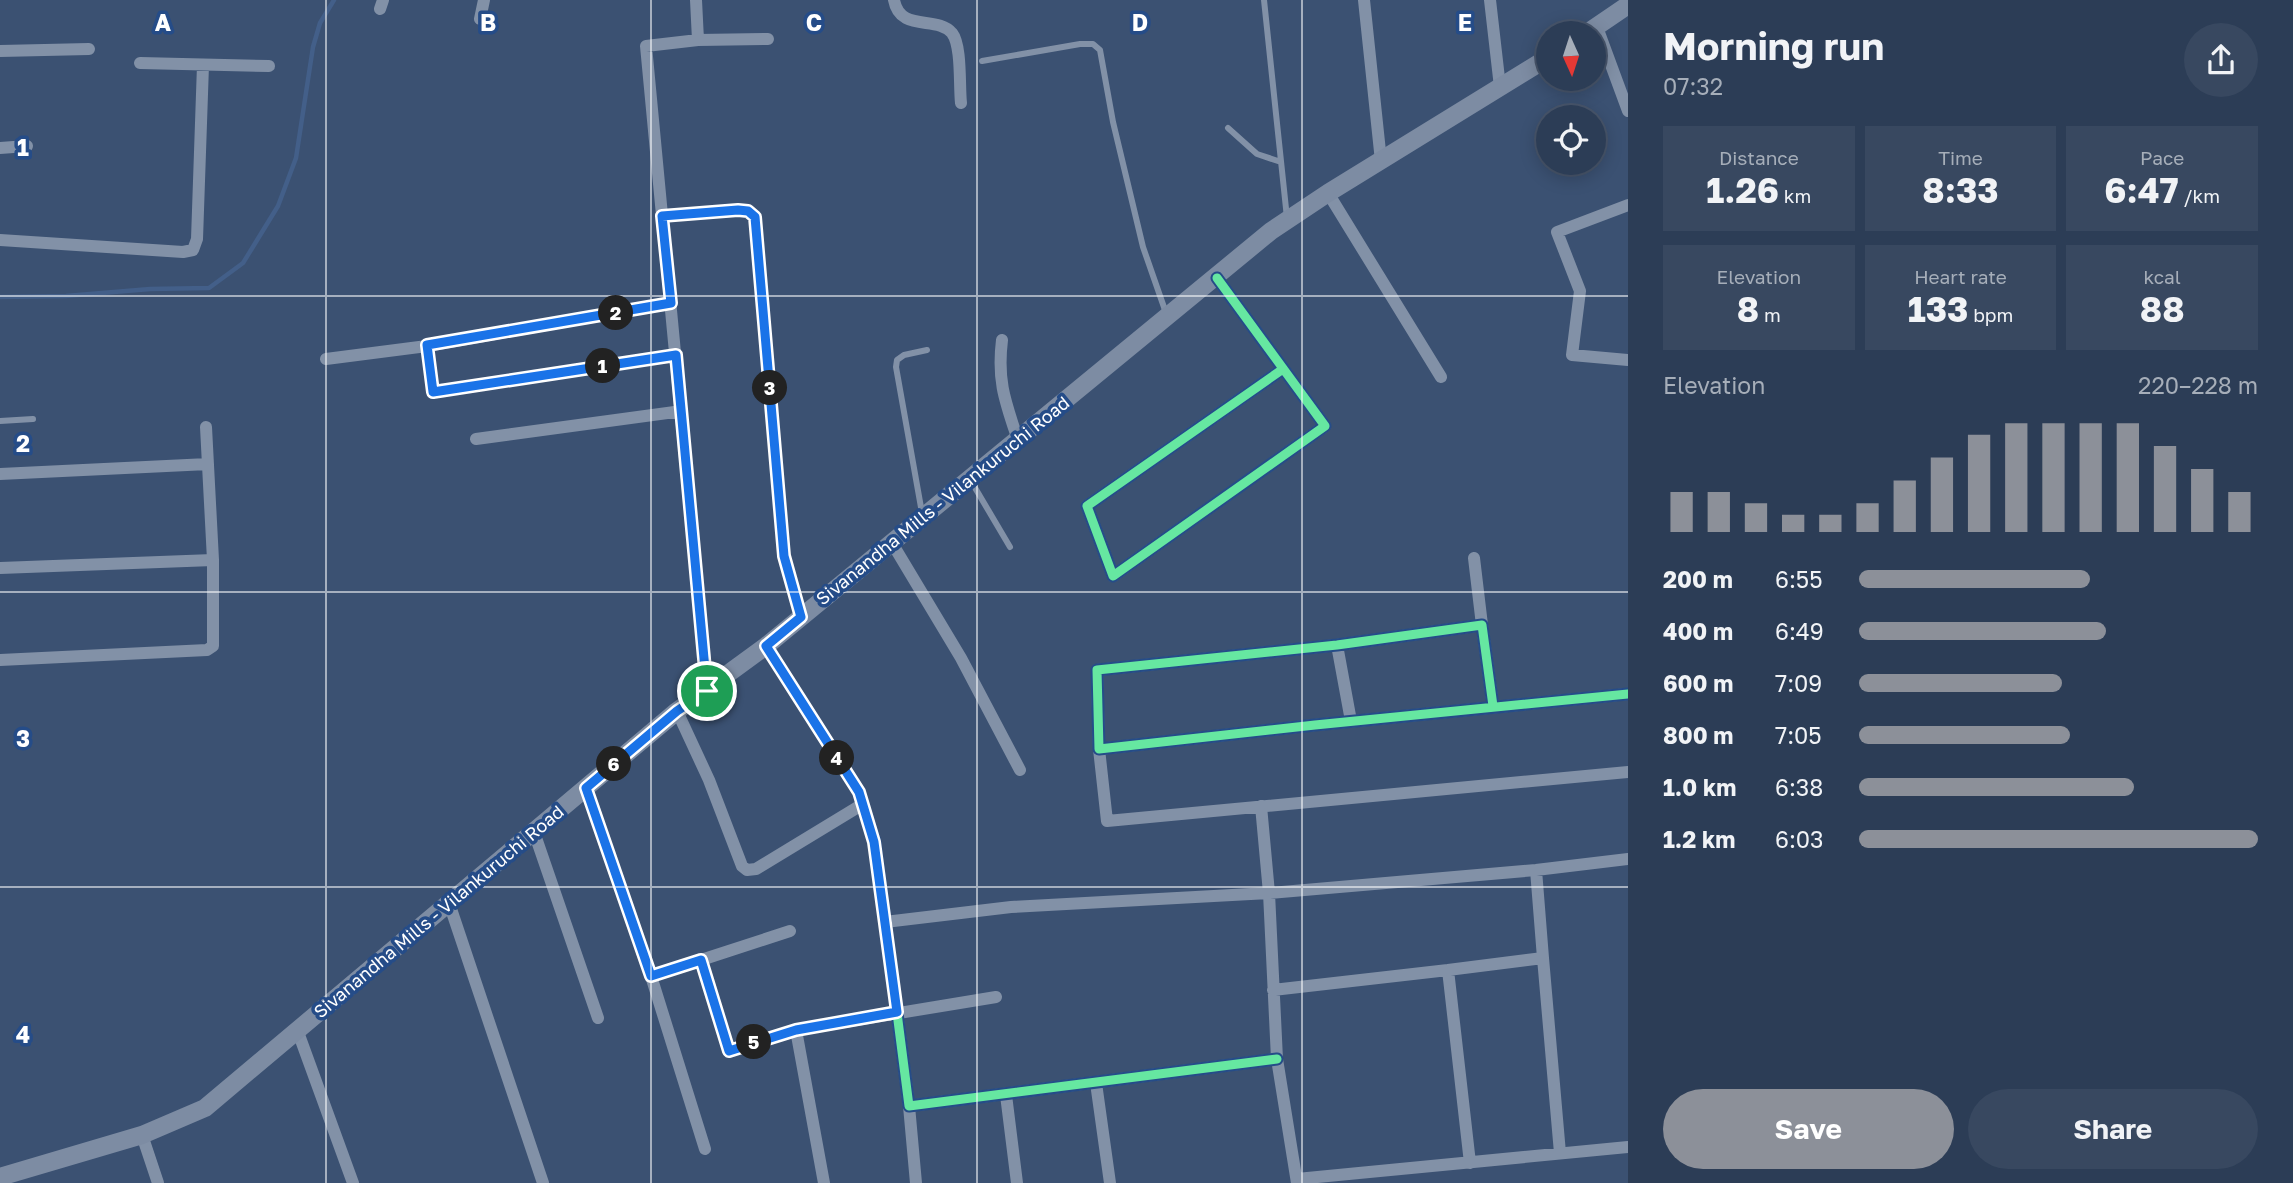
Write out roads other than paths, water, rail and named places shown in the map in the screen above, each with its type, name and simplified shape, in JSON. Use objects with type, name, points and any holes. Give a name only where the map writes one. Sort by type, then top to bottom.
[{"type":"main road","points":[[1605,21],[1628,5]]},
{"type":"main road","name":"Sivanandha Mills - Vilankuruchi Road","points":[[0,1177],[142,1135],[205,1108],[677,711],[766,646],[1271,232],[1328,193],[1536,65]]},
{"type":"street","points":[[480,19],[484,0]]},
{"type":"street","points":[[696,0],[698,40]]},
{"type":"street","points":[[894,0],[898,11],[905,17],[943,27],[951,33],[957,46],[961,103]]},
{"type":"street","points":[[1364,0],[1381,161]]},
{"type":"street","points":[[1490,0],[1500,88]]},
{"type":"street","points":[[707,691],[646,46],[698,40],[768,39]]},
{"type":"street","points":[[0,51],[89,48]]},
{"type":"street","points":[[1606,62],[1628,111]]},
{"type":"street","points":[[140,63],[269,66]]},
{"type":"street","points":[[0,240],[183,252],[193,250],[197,239],[203,65]]},
{"type":"street","points":[[0,148],[27,146]]},
{"type":"street","points":[[1328,193],[1441,377]]},
{"type":"street","points":[[1628,205],[1557,232],[1580,291],[1572,355],[1628,360]]},
{"type":"street","points":[[662,216],[738,210],[748,211],[755,217],[784,556],[801,617]]},
{"type":"street","points":[[1217,278],[1325,426],[1113,576],[1087,506],[1283,369]]},
{"type":"street","points":[[326,359],[427,345],[671,303]]},
{"type":"street","points":[[1002,340],[999,366],[1001,389],[1018,440]]},
{"type":"street","points":[[427,345],[433,392],[676,355]]},
{"type":"street","points":[[476,439],[682,411]]},
{"type":"street","points":[[0,660],[207,650],[213,646],[213,560],[206,427]]},
{"type":"street","points":[[0,474],[208,464]]},
{"type":"street","points":[[892,543],[961,658],[1020,770]]},
{"type":"street","points":[[1474,558],[1493,706]]},
{"type":"street","points":[[0,568],[213,560]]},
{"type":"street","points":[[1482,625],[1337,645],[1097,670],[1099,749],[1107,821],[1628,772]]},
{"type":"street","points":[[1337,645],[1351,722]]},
{"type":"street","points":[[766,646],[859,792],[874,842],[909,1106],[916,1183]]},
{"type":"street","points":[[1099,749],[1628,694]]},
{"type":"street","points":[[677,711],[709,780],[742,866],[747,870],[756,869],[863,804]]},
{"type":"street","points":[[586,788],[651,976],[705,1149]]},
{"type":"street","points":[[1261,806],[1269,893],[1276,1059],[1297,1181],[1628,1147]]},
{"type":"street","points":[[534,832],[598,1018]]},
{"type":"street","points":[[885,922],[1011,907],[1269,893],[1536,870],[1628,859]]},
{"type":"street","points":[[1536,870],[1560,1153]]},
{"type":"street","points":[[449,902],[543,1183]]},
{"type":"street","points":[[651,976],[790,931]]},
{"type":"street","points":[[1273,990],[1543,958]]},
{"type":"street","points":[[701,960],[729,1051],[796,1030],[996,997]]},
{"type":"street","points":[[1448,970],[1470,1163]]},
{"type":"street","points":[[796,1030],[824,1183]]},
{"type":"street","points":[[298,1032],[351,1183]]},
{"type":"street","points":[[909,1106],[1276,1059]]},
{"type":"street","points":[[1096,1083],[1110,1183]]},
{"type":"street","points":[[1006,1095],[1017,1183]]},
{"type":"street","points":[[142,1135],[158,1183]]},
{"type":"lane","points":[[1264,0],[1288,220]]},
{"type":"lane","points":[[982,61],[1080,44],[1093,44],[1100,50],[1143,247],[1168,318]]},
{"type":"lane","points":[[1227,128],[1257,154],[1281,162]]},
{"type":"lane","points":[[923,518],[896,367],[897,360],[904,355],[928,350]]},
{"type":"lane","points":[[0,421],[33,419]]},
{"type":"lane","points":[[970,479],[1010,547]]},
{"type":"waterway","points":[[0,297],[209,288],[243,263],[278,206],[296,158],[313,47],[320,23],[334,0]]}]
